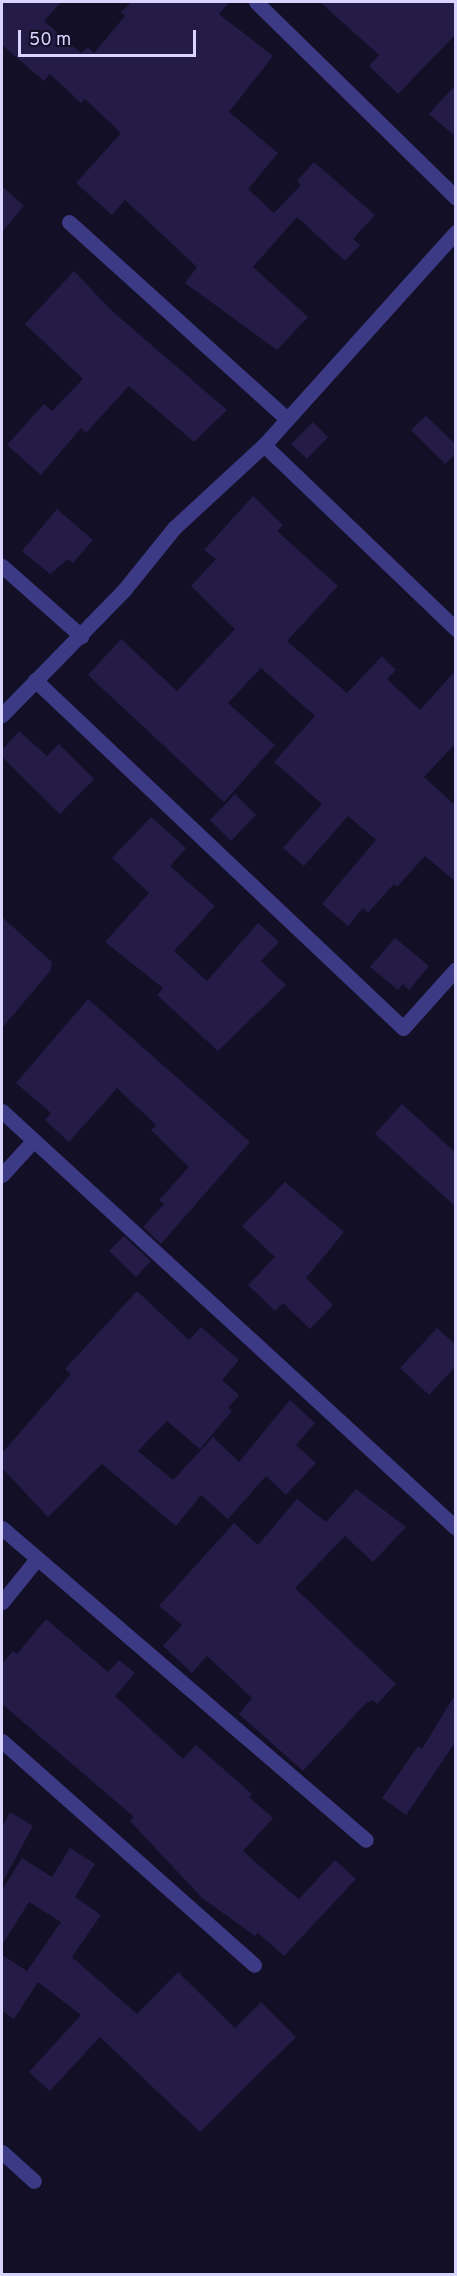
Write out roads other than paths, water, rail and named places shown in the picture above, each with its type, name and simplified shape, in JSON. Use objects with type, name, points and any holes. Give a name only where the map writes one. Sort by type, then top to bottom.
[{"type":"street","points":[[256,2],[456,198]]},
{"type":"street","points":[[69,222],[287,419]]},
{"type":"street","points":[[2,715],[81,636],[174,528],[264,445],[456,232]]},
{"type":"street","points":[[264,445],[456,629]]},
{"type":"street","points":[[2,566],[81,636]]},
{"type":"street","points":[[35,680],[403,1028],[456,969]]},
{"type":"street","points":[[2,1111],[32,1142],[456,1528]]},
{"type":"street","points":[[2,1175],[32,1142]]},
{"type":"street","points":[[2,1528],[36,1560],[366,1840]]},
{"type":"street","points":[[2,1602],[36,1560]]},
{"type":"street","points":[[2,1741],[254,1965]]},
{"type":"street","points":[[2,2152],[34,2181]]}]
